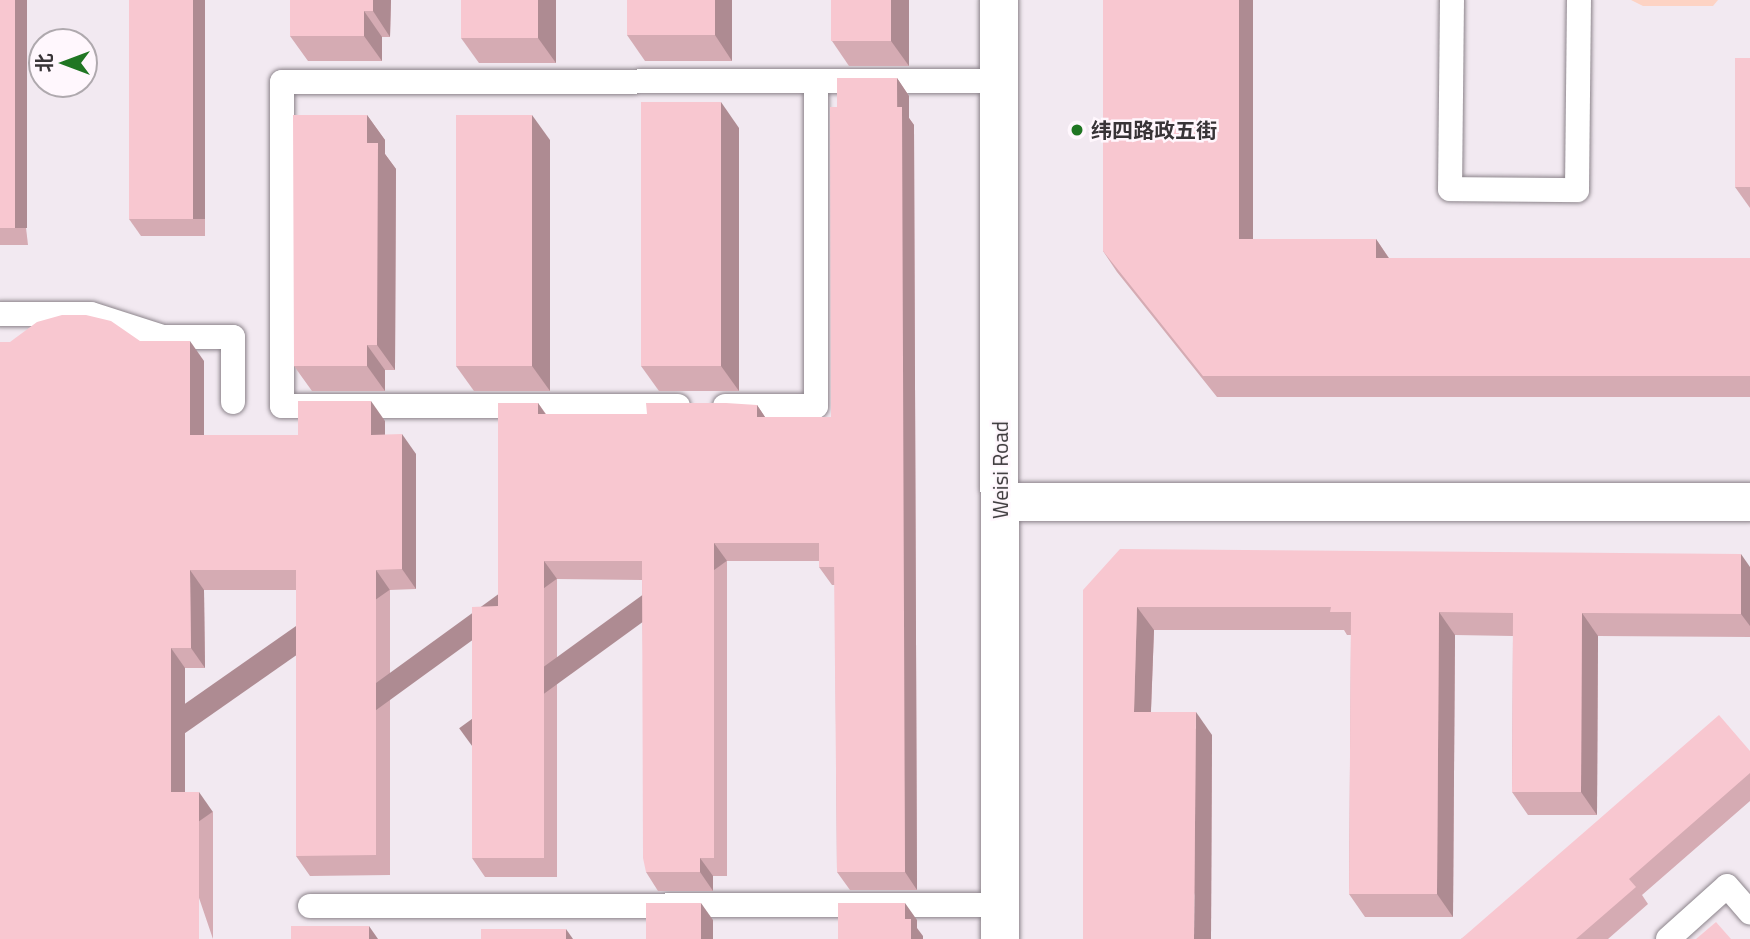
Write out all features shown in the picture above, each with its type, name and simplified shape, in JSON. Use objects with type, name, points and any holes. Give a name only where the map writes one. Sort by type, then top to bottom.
[{"type":"street","name":"Weisi Road","points":[[999,0],[1000,922]]},
{"type":"street","points":[[1000,502],[1750,502]]},
{"type":"lane","points":[[1452,0],[1450,189],[1577,190],[1579,0]]},
{"type":"lane","points":[[816,81],[816,406],[282,406],[282,82],[816,81],[1000,81]]},
{"type":"lane","points":[[0,314],[91,314],[163,337],[233,337],[233,402]]},
{"type":"lane","points":[[1668,939],[1727,886],[1750,912]]},
{"type":"lane","points":[[310,906],[1000,922]]},
{"type":"shaded area","points":[[1631,0],[1718,0],[1713,6],[1643,6]]},
{"type":"building","points":[[0,0],[15,0],[15,228],[0,228]]},
{"type":"building","points":[[129,0],[193,0],[193,219],[129,219]]},
{"type":"building","points":[[290,0],[373,0],[373,11],[364,11],[364,36],[290,36]]},
{"type":"building","points":[[461,0],[538,0],[538,38],[461,38]]},
{"type":"building","points":[[627,0],[715,0],[715,35],[627,35]]},
{"type":"building","points":[[831,0],[891,0],[891,41],[831,41]]},
{"type":"building","points":[[1103,0],[1239,0],[1239,239],[1376,239],[1376,258],[1750,258],[1750,376],[1203,376],[1103,251]]},
{"type":"building","points":[[1735,58],[1750,58],[1750,187],[1735,187]]},
{"type":"building","points":[[837,78],[897,78],[897,107],[902,107],[905,872],[837,872],[834,567],[819,567],[819,543],[714,543],[714,858],[700,858],[700,872],[646,872],[643,858],[642,561],[544,561],[544,858],[472,858],[472,607],[498,606],[498,403],[538,403],[538,414],[647,414],[646,403],[726,403],[757,405],[757,417],[831,417],[830,107],[837,107]]},
{"type":"building","points":[[641,102],[721,102],[721,366],[641,366]]},
{"type":"building","points":[[293,115],[367,115],[367,143],[378,143],[377,345],[367,345],[367,366],[294,366]]},
{"type":"building","points":[[456,115],[532,115],[532,366],[456,366]]},
{"type":"building","points":[[62,315],[86,315],[111,321],[140,341],[190,341],[190,435],[298,435],[298,401],[371,401],[371,435],[402,434],[402,569],[376,570],[376,855],[296,856],[296,570],[190,570],[191,648],[171,648],[171,792],[199,792],[199,939],[0,939],[0,342],[10,342],[37,322]]},
{"type":"building","points":[[1120,549],[1741,554],[1741,614],[1582,613],[1581,792],[1512,792],[1513,613],[1439,612],[1437,894],[1349,894],[1351,612],[1330,612],[1331,607],[1137,607],[1134,712],[1196,712],[1194,939],[1083,939],[1083,590]]},
{"type":"building","points":[[1719,715],[1750,751],[1750,773],[1629,879],[1636,887],[1576,939],[1461,939]]},
{"type":"building","points":[[646,903],[701,903],[701,939],[646,939]]},
{"type":"building","points":[[838,903],[905,903],[905,919],[911,919],[911,939],[838,939]]},
{"type":"building","points":[[1716,922],[1731,939],[1696,939]]},
{"type":"building","points":[[291,926],[369,926],[369,939],[291,939]]},
{"type":"building","points":[[481,929],[566,929],[566,939],[481,939]]},
{"type":"place","name":"纬四路政五街","points":[[1077,130]]}]
